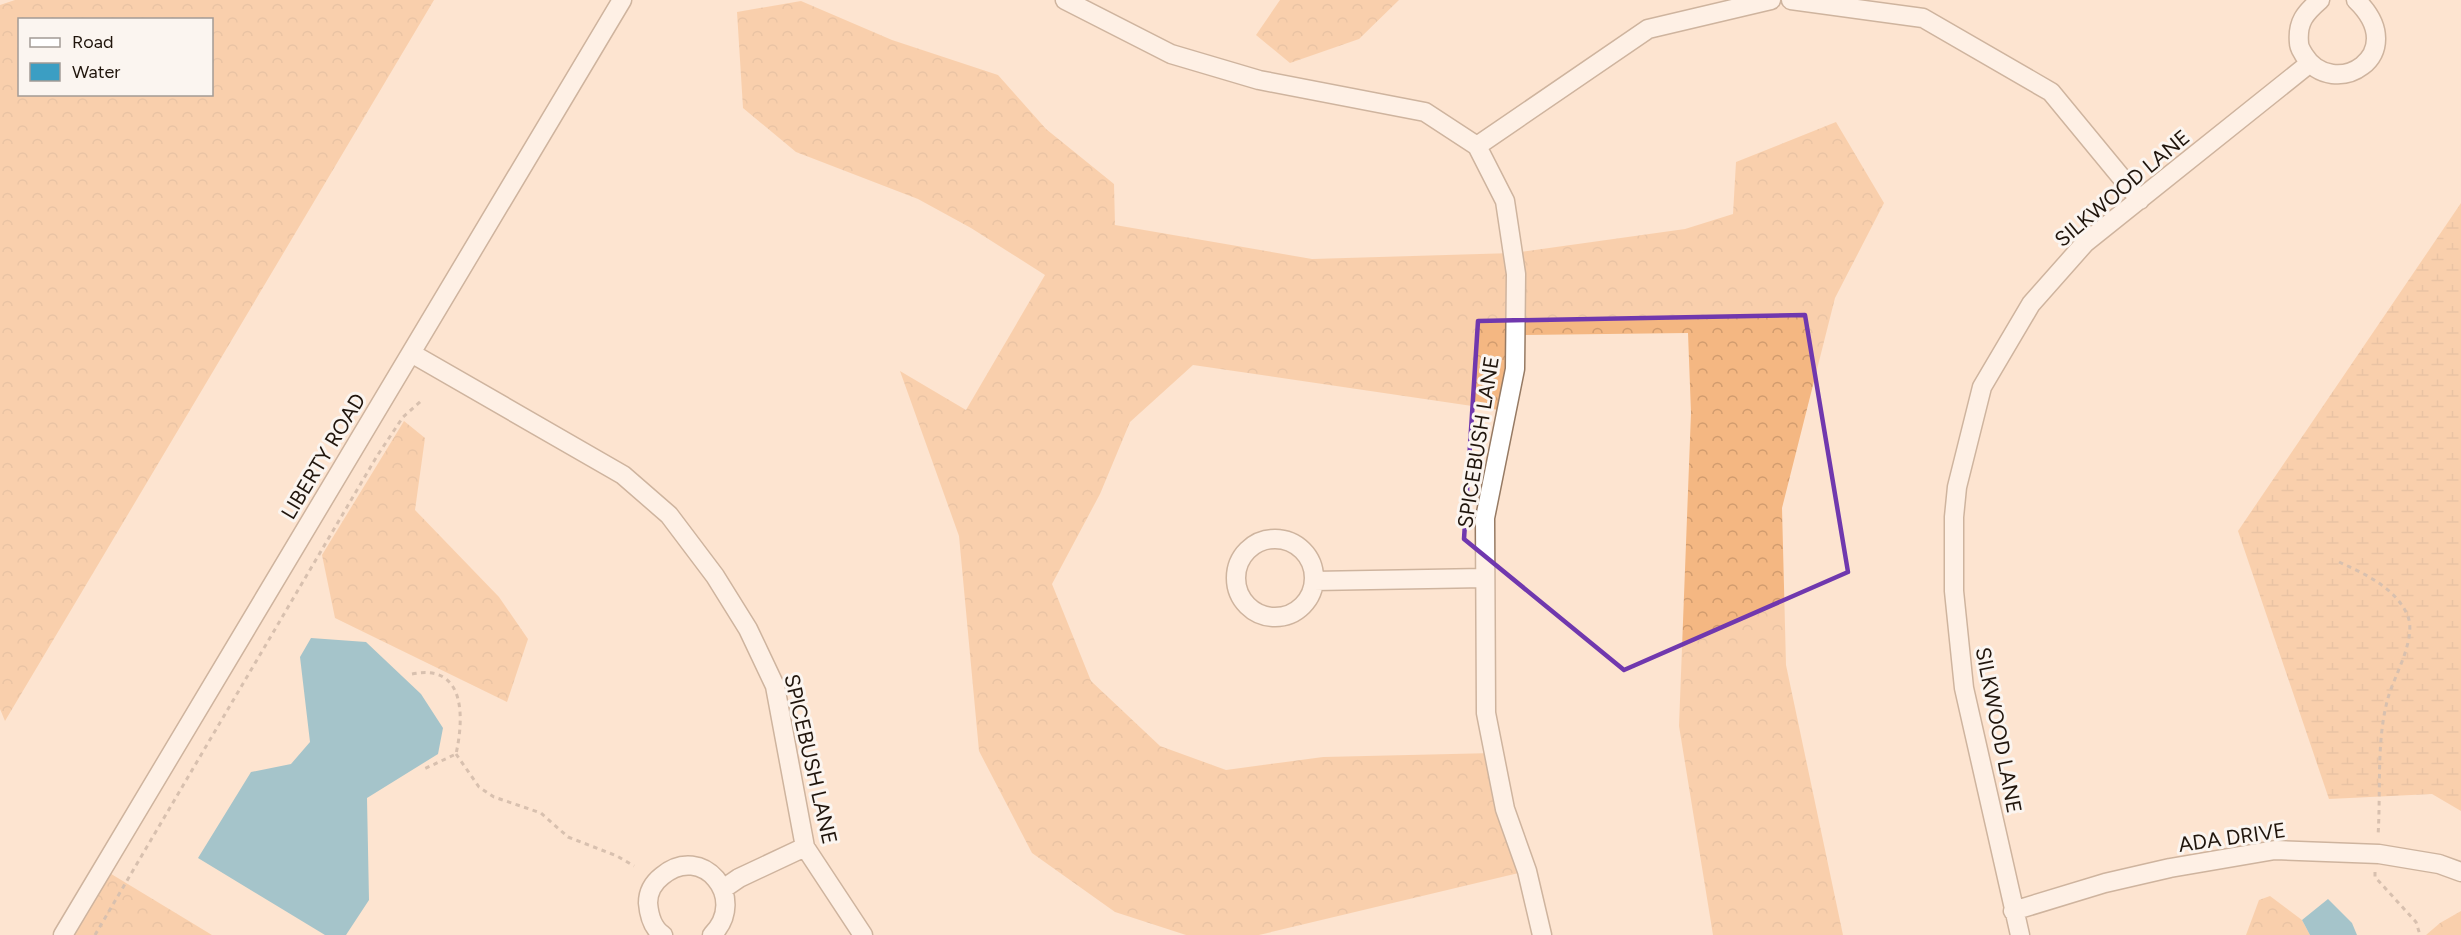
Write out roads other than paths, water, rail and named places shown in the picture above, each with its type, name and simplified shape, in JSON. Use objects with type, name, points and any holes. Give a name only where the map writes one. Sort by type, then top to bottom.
[{"type":"street","name":"LIBERTY ROAD","points":[[63,935],[622,0]]},
{"type":"street","name":"SPICEBUSH LANE","points":[[1065,0],[1171,54],[1259,80],[1425,112],[1477,146],[1505,201],[1516,274],[1515,369],[1485,518],[1486,713],[1505,809],[1527,871],[1542,935]]},
{"type":"street","points":[[1477,146],[1647,29],[1771,0]]},
{"type":"street","points":[[1791,0],[1923,18],[2051,92],[2140,200]]},
{"type":"street","points":[[2320,0],[2304,14],[2298,26],[2299,45],[2310,63],[2324,73],[2338,75],[2361,67],[2370,59],[2377,38],[2372,15],[2356,0]]},
{"type":"street","name":"SILKWOOD LANE","points":[[2020,935],[1964,688],[1954,591],[1954,517],[1957,487],[1982,387],[2031,304],[2085,243],[2310,63]]},
{"type":"street","name":"SPICEBUSH LANE","points":[[411,353],[623,474],[669,515],[715,576],[748,629],[775,686],[805,848],[863,935]]},
{"type":"street","points":[[1274,538],[1293,543],[1309,558],[1314,581],[1307,601],[1298,610],[1276,618],[1262,615],[1247,606],[1236,587],[1236,569],[1241,556],[1260,541],[1274,538]]},
{"type":"street","points":[[1314,581],[1484,578]]},
{"type":"street","points":[[723,890],[739,878],[805,848]]},
{"type":"street","name":"ADA DRIVE","points":[[2013,911],[2105,883],[2170,868],[2275,850],[2379,854],[2439,864],[2461,872]]},
{"type":"street","points":[[663,935],[649,917],[648,896],[654,883],[672,867],[686,865],[706,870],[722,884],[727,908],[724,919],[712,935]]},
{"type":"water","points":[[311,638],[366,642],[421,694],[443,728],[438,754],[367,798],[369,900],[346,935],[325,935],[198,858],[251,772],[291,764],[310,742],[300,657]]},
{"type":"water","points":[[2328,899],[2352,923],[2357,935],[2310,935],[2302,920]]}]
